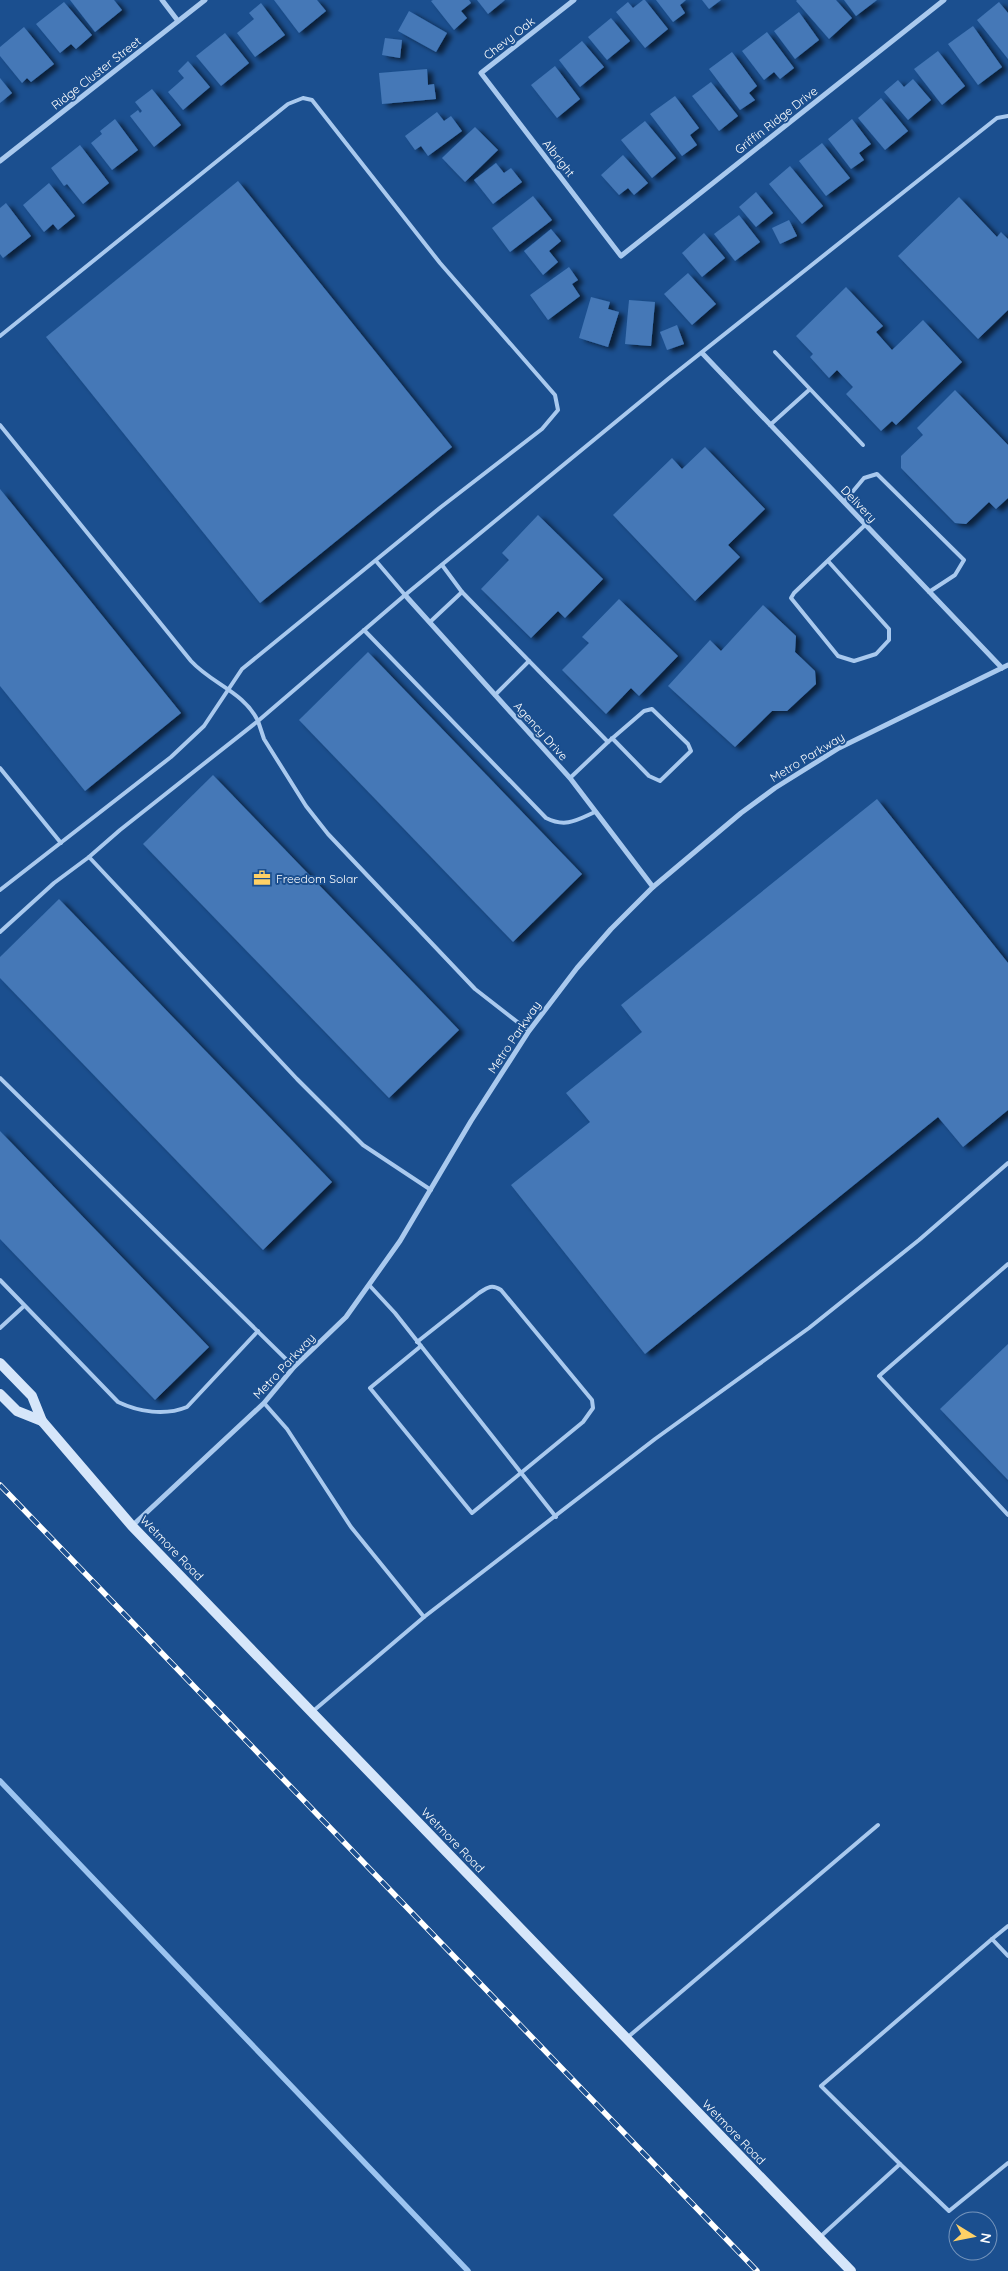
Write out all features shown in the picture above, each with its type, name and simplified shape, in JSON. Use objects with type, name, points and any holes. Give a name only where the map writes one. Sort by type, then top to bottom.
[{"type":"main road","name":"Wetmore Road","points":[[0,1363],[32,1396],[42,1421],[132,1526],[851,2271]]},
{"type":"main road","name":"Wetmore Road","points":[[0,1394],[17,1412],[42,1421]]},
{"type":"street","points":[[162,0],[178,21]]},
{"type":"street","name":"Ridge Cluster Street","points":[[0,162],[205,0]]},
{"type":"street","name":"Chevy Oak","points":[[480,73],[574,0]]},
{"type":"street","name":"Griffin Ridge Drive","points":[[621,256],[944,0]]},
{"type":"street","name":"Albright","points":[[480,73],[621,256]]},
{"type":"street","name":"Delivery","points":[[703,354],[1002,668]]},
{"type":"street","name":"Agency Drive","points":[[405,595],[570,778],[653,887]]},
{"type":"street","name":"Metro Parkway","points":[[132,1526],[264,1403],[294,1367],[346,1317],[400,1242],[471,1121],[529,1031],[577,968],[610,929],[653,887],[741,813],[807,768],[847,744],[1008,665]]},
{"type":"lane","points":[[0,336],[288,104],[304,98],[312,100],[440,263],[555,395],[558,410],[542,429],[441,507],[242,670],[204,726],[171,757],[0,890]]},
{"type":"lane","points":[[0,932],[54,883],[258,721],[405,595],[668,379],[703,354],[997,118],[1008,116]]},
{"type":"lane","points":[[776,352],[809,390],[863,446]]},
{"type":"lane","points":[[770,425],[809,390]]},
{"type":"lane","points":[[0,425],[191,662],[213,681],[228,689],[252,709],[264,739],[306,806],[328,834],[475,989],[529,1031]]},
{"type":"lane","points":[[844,502],[864,478],[877,474],[964,560],[955,575],[929,592]]},
{"type":"lane","points":[[828,560],[889,629],[889,640],[876,654],[854,661],[838,656],[791,598],[828,560],[865,525]]},
{"type":"lane","points":[[376,562],[405,595]]},
{"type":"lane","points":[[442,565],[462,592],[608,742]]},
{"type":"lane","points":[[430,622],[462,592]]},
{"type":"lane","points":[[364,630],[546,818],[559,824],[575,821],[596,812]]},
{"type":"lane","points":[[495,695],[529,661]]},
{"type":"lane","points":[[570,778],[612,738],[644,711],[652,709],[688,744],[690,751],[660,781],[649,776],[612,738]]},
{"type":"lane","points":[[0,768],[61,843]]},
{"type":"lane","points":[[89,857],[297,1079],[363,1145],[430,1190]]},
{"type":"lane","points":[[0,1078],[294,1367]]},
{"type":"lane","points":[[312,1712],[424,1617],[656,1439],[809,1328],[919,1240],[1008,1163]]},
{"type":"lane","points":[[1008,1264],[880,1376],[1008,1516]]},
{"type":"lane","points":[[0,1280],[118,1402],[128,1407],[172,1412],[187,1407],[258,1331]]},
{"type":"lane","points":[[370,1286],[421,1346],[556,1517]]},
{"type":"lane","points":[[417,1342],[478,1293],[488,1286],[495,1286],[502,1290],[592,1400],[593,1408],[583,1422],[472,1513],[370,1388],[421,1346]]},
{"type":"lane","points":[[0,1328],[24,1306]]},
{"type":"lane","points":[[264,1403],[287,1429],[351,1527],[424,1617]]},
{"type":"lane","points":[[626,2038],[878,1825]]},
{"type":"lane","points":[[1008,1926],[821,2086],[949,2211],[1008,2163]]},
{"type":"lane","points":[[992,1939],[1008,1956]]},
{"type":"lane","points":[[818,2238],[900,2164]]},
{"type":"building","points":[[70,0],[114,0],[122,10],[95,32]]},
{"type":"building","points":[[274,0],[317,0],[326,11],[299,33]]},
{"type":"building","points":[[469,0],[471,3],[461,11],[467,18],[454,30],[431,1]]},
{"type":"building","points":[[477,0],[505,0],[488,14]]},
{"type":"building","points":[[645,0],[668,29],[645,48],[616,12],[628,2],[633,8]]},
{"type":"building","points":[[656,0],[686,0],[680,5],[685,13],[673,22]]},
{"type":"building","points":[[702,0],[721,0],[709,9]]},
{"type":"building","points":[[797,0],[836,0],[852,18],[829,39]]},
{"type":"building","points":[[844,0],[877,0],[856,16]]},
{"type":"building","points":[[64,2],[92,35],[76,49],[71,44],[60,53],[36,24]]},
{"type":"building","points":[[999,2],[1008,13],[1008,59],[977,20]]},
{"type":"building","points":[[261,3],[285,35],[255,57],[237,33],[254,19],[249,13]]},
{"type":"building","points":[[409,11],[447,33],[436,52],[398,31]]},
{"type":"building","points":[[799,12],[819,40],[795,59],[774,31]]},
{"type":"building","points":[[611,18],[630,41],[607,60],[588,37]]},
{"type":"building","points":[[973,26],[1002,67],[978,85],[948,44]]},
{"type":"building","points":[[24,27],[54,64],[31,82],[27,78],[22,83],[0,56],[0,47]]},
{"type":"building","points":[[767,32],[794,68],[780,79],[774,72],[764,80],[742,51]]},
{"type":"building","points":[[225,33],[249,63],[221,86],[196,56]]},
{"type":"building","points":[[385,38],[402,40],[400,58],[382,55]]},
{"type":"building","points":[[582,41],[604,67],[580,87],[559,60]]},
{"type":"building","points":[[938,51],[965,86],[942,105],[914,69]]},
{"type":"building","points":[[732,52],[757,86],[749,93],[755,100],[740,110],[709,69]]},
{"type":"building","points":[[188,61],[210,87],[183,110],[168,92],[184,78],[178,71]]},
{"type":"building","points":[[555,66],[580,99],[557,118],[531,85]]},
{"type":"building","points":[[427,69],[428,85],[434,84],[436,99],[382,104],[379,73]]},
{"type":"building","points":[[0,78],[12,93],[0,103]]},
{"type":"building","points":[[913,79],[931,100],[908,120],[884,92],[898,80],[904,87]]},
{"type":"building","points":[[711,82],[738,116],[719,131],[692,96]]},
{"type":"building","points":[[152,89],[181,125],[154,147],[130,116],[138,110],[140,113],[142,111],[135,102]]},
{"type":"building","points":[[675,96],[699,128],[690,135],[697,145],[682,156],[650,114]]},
{"type":"building","points":[[881,98],[908,131],[885,150],[858,118]]},
{"type":"building","points":[[437,112],[444,121],[451,116],[462,131],[428,156],[421,146],[415,150],[405,136]]},
{"type":"building","points":[[115,119],[138,150],[112,170],[91,143],[102,134],[100,131]]},
{"type":"building","points":[[852,119],[871,144],[859,153],[864,160],[851,169],[828,139]]},
{"type":"building","points":[[645,121],[676,158],[652,178],[621,140]]},
{"type":"building","points":[[475,127],[498,150],[465,182],[442,158]]},
{"type":"building","points":[[822,143],[850,178],[826,196],[799,161]]},
{"type":"building","points":[[80,145],[109,183],[83,204],[67,184],[64,186],[51,168]]},
{"type":"building","points":[[623,155],[648,183],[634,195],[628,188],[619,195],[601,175]]},
{"type":"building","points":[[496,163],[504,173],[511,168],[522,182],[493,204],[474,180]]},
{"type":"building","points":[[790,166],[823,206],[802,224],[769,184]]},
{"type":"building","points":[[238,181],[452,447],[260,603],[46,337]]},
{"type":"building","points":[[49,183],[75,216],[58,230],[53,224],[44,232],[23,205]]},
{"type":"building","points":[[756,192],[773,213],[756,227],[739,207]]},
{"type":"building","points":[[533,196],[552,220],[510,252],[492,228]]},
{"type":"building","points":[[959,197],[997,237],[1001,232],[1008,239],[1008,310],[978,339],[898,256]]},
{"type":"building","points":[[6,203],[31,236],[3,258],[0,254],[0,208]]},
{"type":"building","points":[[739,215],[760,242],[735,261],[714,234]]},
{"type":"building","points":[[789,220],[797,236],[780,244],[772,228]]},
{"type":"building","points":[[551,229],[561,241],[549,251],[558,262],[543,275],[524,251]]},
{"type":"building","points":[[704,233],[725,258],[702,277],[682,253]]},
{"type":"building","points":[[569,267],[578,280],[572,284],[580,296],[548,320],[530,295]]},
{"type":"building","points":[[688,273],[716,304],[692,325],[664,294]]},
{"type":"building","points":[[846,287],[883,326],[876,332],[892,350],[923,320],[962,362],[896,425],[892,421],[881,431],[846,394],[853,387],[837,370],[829,378],[810,357],[813,354],[796,336]]},
{"type":"building","points":[[591,297],[610,302],[608,309],[619,312],[608,347],[579,338]]},
{"type":"building","points":[[629,300],[655,302],[651,346],[625,344]]},
{"type":"building","points":[[677,325],[684,344],[667,350],[660,332]]},
{"type":"building","points":[[955,390],[1008,445],[1008,498],[996,509],[989,502],[966,524],[955,523],[901,468],[901,456],[923,435],[917,428]]},
{"type":"building","points":[[705,447],[765,509],[728,545],[740,557],[695,601],[613,515],[672,458],[682,469]]},
{"type":"building","points":[[0,489],[181,713],[85,791],[0,686]]},
{"type":"building","points":[[538,515],[603,579],[565,618],[558,611],[531,638],[481,589],[509,560],[502,553]]},
{"type":"building","points":[[619,599],[678,656],[639,696],[631,688],[606,714],[562,670],[589,643],[582,637]]},
{"type":"building","points":[[763,605],[796,636],[795,652],[815,671],[816,684],[787,711],[772,711],[735,747],[668,686],[710,640],[721,651]]},
{"type":"building","points":[[368,652],[582,874],[513,942],[299,720]]},
{"type":"building","points":[[213,775],[459,1030],[389,1098],[143,844]]},
{"type":"building","points":[[877,799],[1008,963],[1008,1110],[963,1147],[938,1117],[645,1354],[511,1185],[590,1122],[566,1093],[642,1032],[621,1005]]},
{"type":"building","points":[[59,899],[332,1182],[263,1250],[0,978],[0,957]]},
{"type":"building","points":[[0,1131],[209,1347],[155,1400],[0,1239]]},
{"type":"building","points":[[1008,1344],[1008,1480],[940,1409]]},
{"type":"waterway","points":[[0,1781],[468,2271]]},
{"type":"railway","points":[[0,1485],[757,2271]]},
{"type":"place","name":"Freedom Solar","points":[[262,878]]}]
